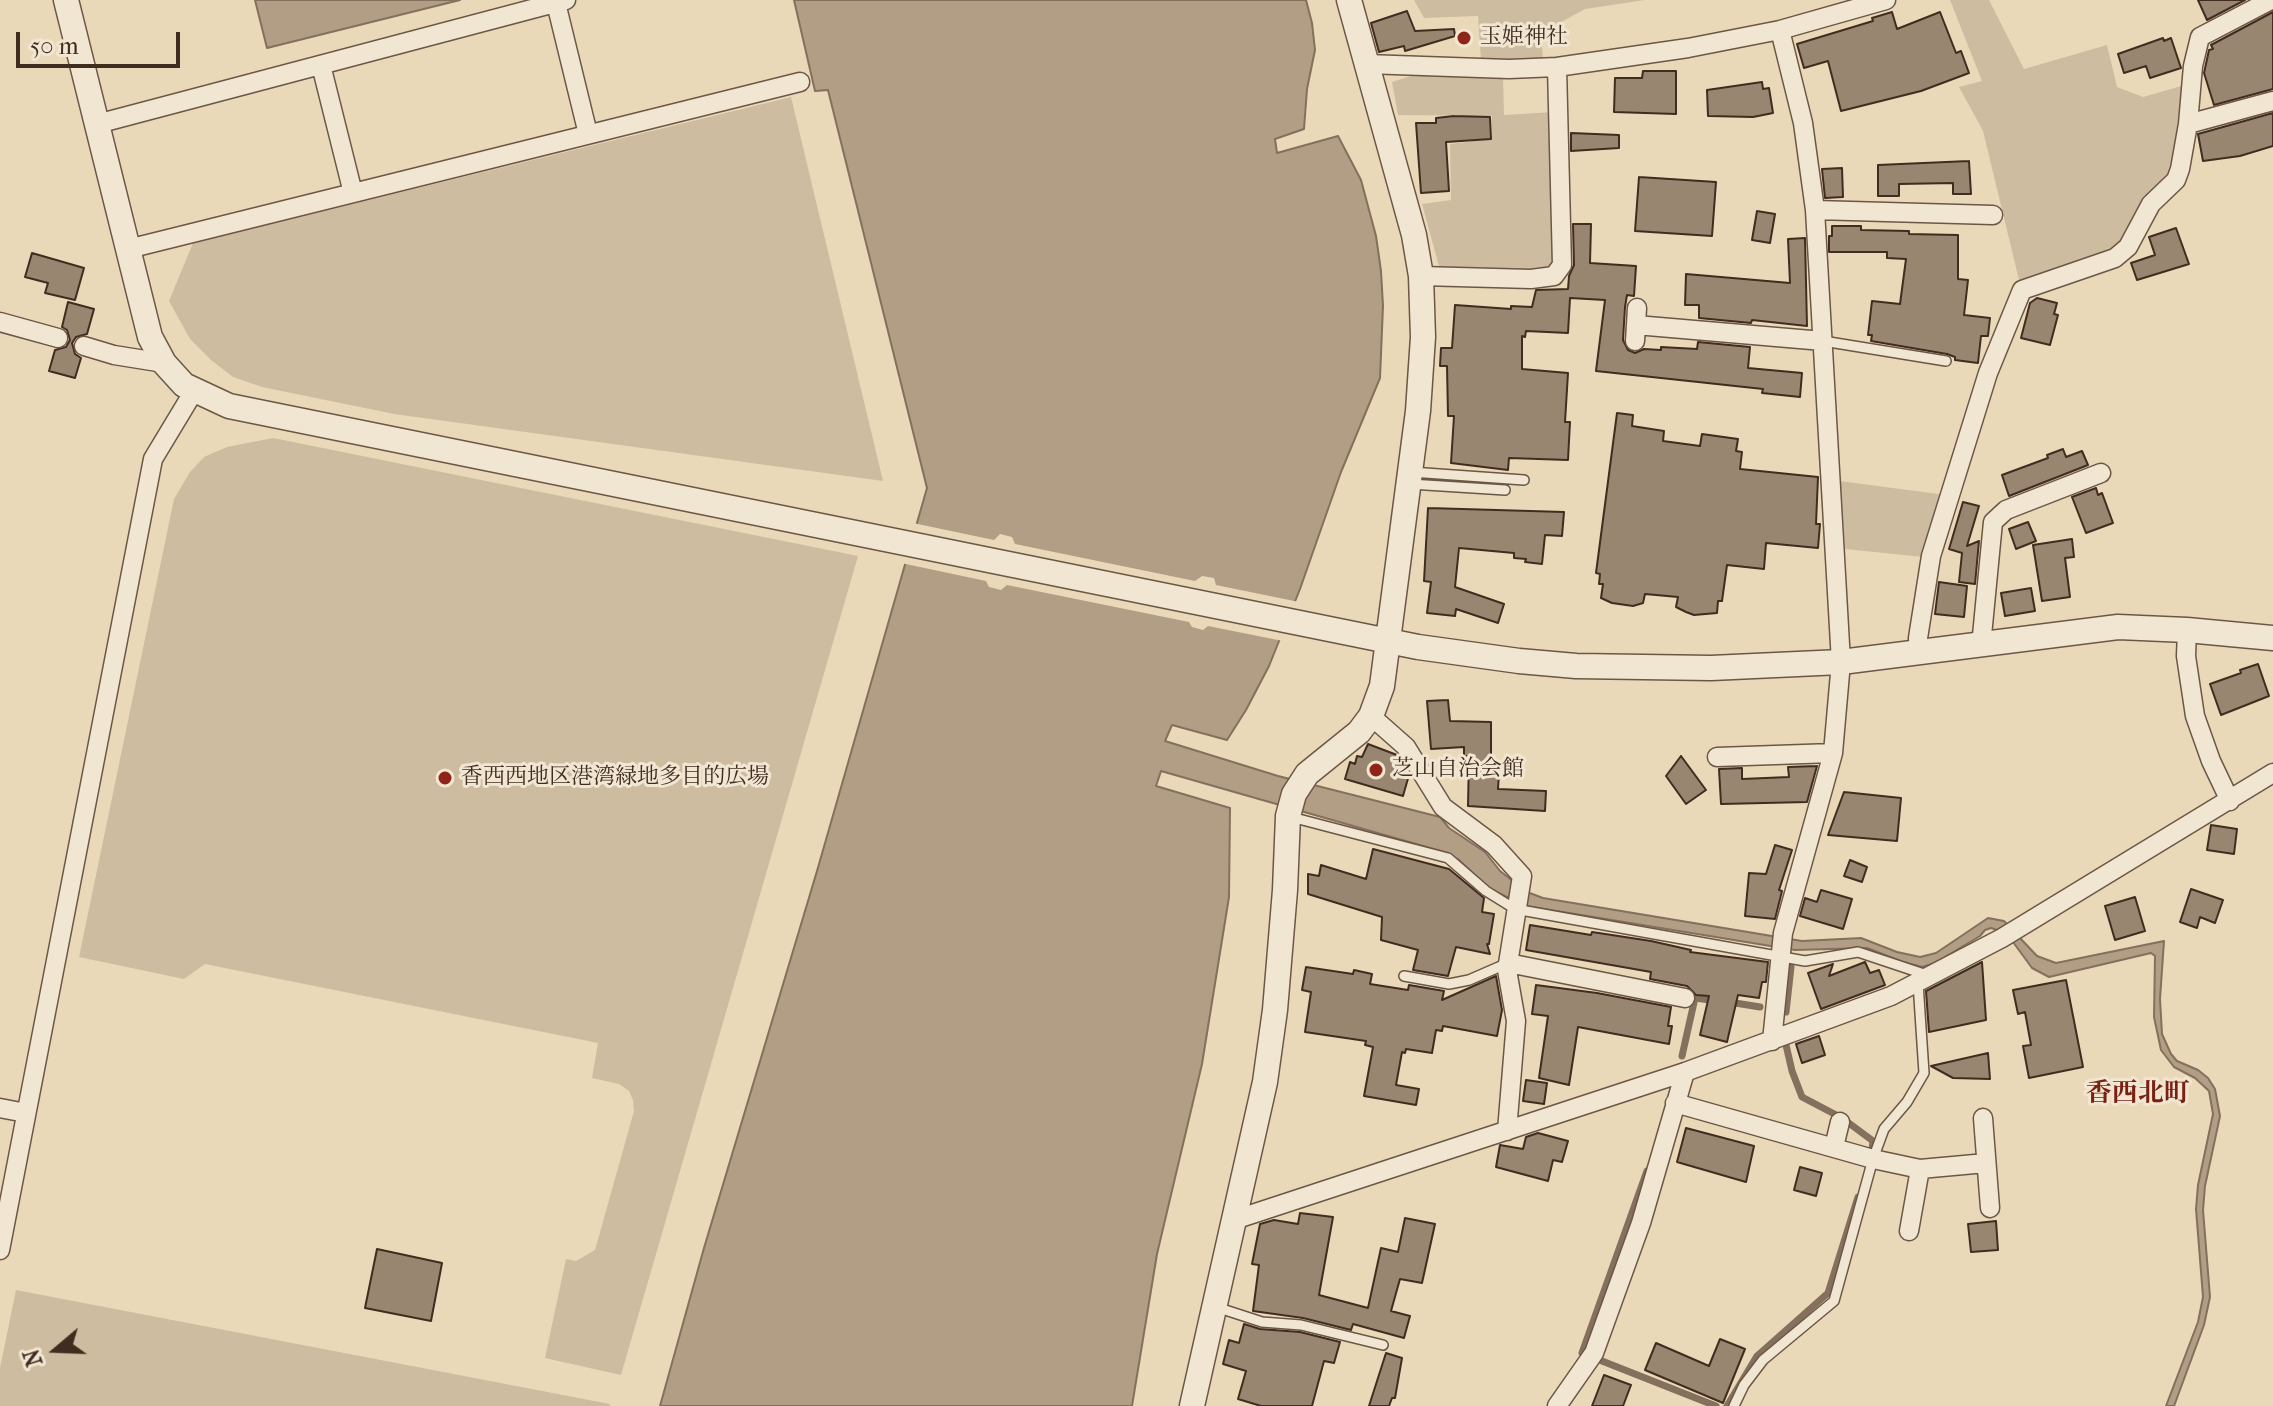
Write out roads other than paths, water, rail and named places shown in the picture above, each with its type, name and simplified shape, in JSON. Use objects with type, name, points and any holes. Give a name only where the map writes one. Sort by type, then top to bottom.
[{"type":"street","points":[[66,0],[150,337],[164,363],[184,385],[229,406],[1459,654],[1576,666],[1711,668],[1841,662],[2118,627],[2273,638]]},
{"type":"street","points":[[1192,1406],[1254,1139],[1267,1067],[1285,890],[1288,816],[1294,794],[1307,774],[1359,732],[1371,716],[1382,686],[1410,478],[1423,337],[1421,276],[1414,235],[1349,0]]},
{"type":"street","points":[[1366,64],[1497,69],[1557,67],[1688,48],[1780,30],[1886,0]]},
{"type":"street","points":[[1919,653],[1918,638],[1931,556],[1988,373],[2022,290],[2115,258],[2128,247],[2151,204],[2176,180],[2188,124],[2193,66],[2200,37],[2271,0]]},
{"type":"street","points":[[97,124],[561,1],[588,134]]},
{"type":"street","points":[[1772,1041],[1783,933],[1833,753],[1841,662],[1815,210],[1803,123],[1780,30]]},
{"type":"street","points":[[321,65],[353,193]]},
{"type":"street","points":[[1421,276],[1531,279],[1554,276],[1562,265],[1557,67]]},
{"type":"street","points":[[128,249],[800,82]]},
{"type":"street","points":[[2188,124],[2273,101]]},
{"type":"street","points":[[1815,210],[1993,215]]},
{"type":"street","points":[[0,322],[58,338]]},
{"type":"street","points":[[1636,325],[1823,341]]},
{"type":"street","points":[[84,346],[114,355],[164,363]]},
{"type":"street","points":[[0,1250],[153,459],[194,391]]},
{"type":"street","points":[[1981,646],[1993,522],[2006,510],[2101,473]]},
{"type":"street","points":[[2187,630],[2186,656],[2195,716],[2230,801]]},
{"type":"street","points":[[1371,716],[1406,747],[1443,807],[1494,845],[1522,876],[1507,970],[1516,1021],[1507,1131]]},
{"type":"street","points":[[1717,757],[1833,753]]},
{"type":"street","points":[[1234,1220],[1685,1072],[1891,996],[2010,933],[2273,773]]},
{"type":"street","points":[[1508,963],[1685,998]]},
{"type":"street","points":[[1557,1406],[1594,1353],[1641,1223],[1685,1072]]},
{"type":"street","points":[[1675,1103],[1873,1159],[1920,1169],[1986,1163]]},
{"type":"street","points":[[0,1108],[26,1113]]},
{"type":"street","points":[[1983,1118],[1990,1208]]},
{"type":"street","points":[[1834,1147],[1840,1122]]},
{"type":"street","points":[[1909,1231],[1920,1169]]},
{"type":"lane","points":[[1823,341],[1946,361]]},
{"type":"lane","points":[[1410,478],[1524,480]]},
{"type":"lane","points":[[1410,478],[1505,490]]},
{"type":"lane","points":[[1288,816],[1448,858],[1486,891],[1515,909],[1805,961],[1858,952],[1877,956],[1924,980],[1924,1073],[1907,1102],[1884,1129],[1834,1301],[1763,1360],[1744,1385],[1734,1406]]},
{"type":"lane","points":[[1404,976],[1449,984],[1469,980],[1508,963]]},
{"type":"lane","points":[[1216,1307],[1262,1322],[1301,1325],[1383,1345]]},
{"type":"waterway","points":[[1786,1012],[1791,967]]},
{"type":"waterway","points":[[1682,1056],[1695,998],[1717,1001]]},
{"type":"waterway","points":[[1729,1002],[1760,1007]]},
{"type":"waterway","points":[[1786,1045],[1802,1097],[1842,1118],[1873,1141],[1872,1150]]},
{"type":"waterway","points":[[1582,1353],[1647,1171]]},
{"type":"waterway","points":[[1727,1406],[1757,1356],[1828,1293],[1858,1197]]},
{"type":"waterway","points":[[1602,1361],[1716,1406]]},
{"type":"place","name":"玉姫神社","points":[[1464,38]]},
{"type":"place","name":"芝山自治会館","points":[[1376,770]]},
{"type":"place","name":"香西西地区港湾緑地多目的広場","points":[[445,778]]},
{"type":"district","name":"香西北町","points":[[2138,1095]]}]
